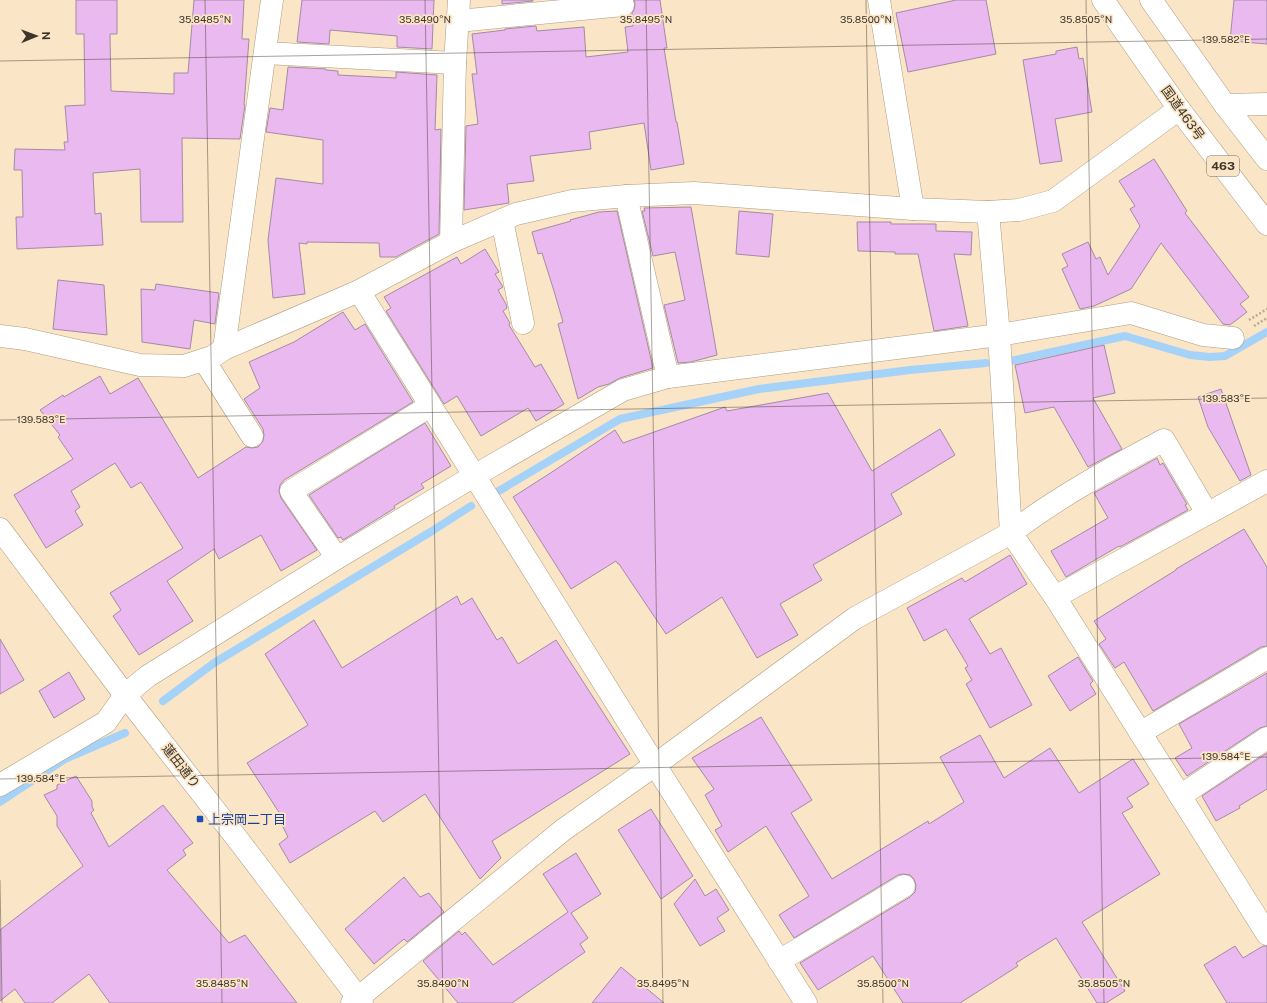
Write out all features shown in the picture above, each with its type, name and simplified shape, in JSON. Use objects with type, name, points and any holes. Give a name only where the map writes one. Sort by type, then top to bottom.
[{"type":"main road","points":[[224,349],[272,0]]},
{"type":"main road","points":[[451,242],[455,63],[459,0]]},
{"type":"main road","points":[[879,0],[913,208]]},
{"type":"main road","name":"国道463号","points":[[1103,0],[1179,109],[1267,224]]},
{"type":"main road","points":[[1151,0],[1225,105],[1267,159]]},
{"type":"main road","points":[[458,21],[623,5]]},
{"type":"main road","points":[[265,53],[455,63]]},
{"type":"main road","points":[[1225,105],[1267,104]]},
{"type":"main road","points":[[0,336],[25,339],[140,365],[184,366],[212,358],[224,349],[359,291],[451,242],[516,214],[572,200],[694,193],[988,212],[1018,210],[1053,201],[1179,109]]},
{"type":"main road","points":[[626,196],[668,378]]},
{"type":"main road","points":[[988,212],[999,336],[1011,533],[1055,597],[1267,934]]},
{"type":"main road","points":[[502,220],[523,323]]},
{"type":"main road","points":[[359,291],[655,765],[806,1003]]},
{"type":"main road","points":[[0,785],[106,722],[125,695],[148,676],[337,558],[474,476],[623,390],[668,378],[999,336],[1131,313],[1203,335],[1233,338]]},
{"type":"main road","points":[[204,360],[252,436]]},
{"type":"main road","points":[[337,558],[291,491],[430,406]]},
{"type":"main road","points":[[358,1001],[563,830],[655,765],[855,618],[1011,533],[1028,520],[1098,475],[1164,440],[1207,513]]},
{"type":"main road","points":[[1055,597],[1267,481]]},
{"type":"main road","name":"蓮田通り","points":[[0,529],[125,695],[240,841],[358,1001]]},
{"type":"main road","points":[[1140,733],[1267,658]]},
{"type":"main road","points":[[1180,796],[1267,738]]},
{"type":"main road","points":[[779,961],[904,886]]},
{"type":"building","points":[[76,0],[117,0],[117,34],[110,34],[111,91],[174,94],[174,73],[188,73],[194,0],[244,0],[242,39],[249,39],[245,105],[240,139],[182,138],[183,222],[141,222],[140,169],[93,173],[95,214],[101,213],[103,245],[17,249],[16,217],[23,217],[22,170],[14,170],[15,149],[65,150],[64,142],[68,142],[65,106],[85,105],[84,34],[76,34]]},
{"type":"building","points":[[302,0],[434,0],[432,49],[397,47],[397,36],[330,30],[329,44],[297,42]]},
{"type":"building","points":[[502,0],[533,0],[533,1],[502,4]]},
{"type":"building","points":[[634,0],[660,0],[667,48],[664,48],[684,164],[651,170],[644,123],[589,132],[591,149],[530,156],[534,181],[507,184],[509,203],[464,210],[466,126],[478,124],[472,74],[477,74],[472,34],[536,26],[537,31],[584,27],[586,57],[628,52],[625,27],[633,26],[632,13],[635,4]]},
{"type":"building","points":[[956,0],[986,0],[996,54],[908,72],[896,13]]},
{"type":"building","points":[[1234,0],[1267,0],[1267,44],[1230,41]]},
{"type":"building","points":[[1077,47],[1079,59],[1083,58],[1092,112],[1055,119],[1062,161],[1040,164],[1023,60],[1056,54],[1056,51]]},
{"type":"building","points":[[288,67],[326,69],[338,71],[338,75],[396,78],[396,72],[437,75],[435,130],[441,129],[439,234],[396,257],[380,257],[379,243],[299,243],[305,294],[273,298],[268,240],[276,178],[323,184],[323,140],[266,132],[270,108],[283,110]]},
{"type":"building","points":[[1154,159],[1187,211],[1185,213],[1249,297],[1240,304],[1247,312],[1230,325],[1223,324],[1161,243],[1131,289],[1094,306],[1080,309],[1062,269],[1068,266],[1062,254],[1088,242],[1096,259],[1100,257],[1108,275],[1140,226],[1130,209],[1135,206],[1119,181]]},
{"type":"building","points":[[691,207],[717,355],[691,362],[678,363],[664,305],[685,300],[675,252],[653,256],[642,211],[645,211],[644,208]]},
{"type":"building","points":[[617,211],[653,368],[620,378],[609,384],[598,387],[578,399],[558,324],[563,322],[542,253],[538,254],[532,232],[599,212]]},
{"type":"building","points":[[739,211],[773,214],[769,257],[736,254]]},
{"type":"building","points":[[857,222],[936,224],[936,231],[972,232],[971,255],[954,254],[968,326],[934,331],[918,254],[858,251]]},
{"type":"building","points":[[485,249],[499,272],[495,274],[503,287],[498,290],[506,304],[507,308],[503,311],[510,323],[509,325],[535,367],[541,364],[564,404],[536,421],[528,408],[481,436],[457,396],[444,404],[386,311],[391,308],[384,297],[457,257],[461,264]]},
{"type":"building","points":[[58,280],[104,285],[107,335],[53,329]]},
{"type":"building","points":[[156,284],[219,293],[215,324],[194,320],[190,349],[142,342],[141,289],[155,290]]},
{"type":"building","points":[[343,312],[355,330],[365,324],[413,402],[284,480],[280,485],[279,491],[281,498],[317,550],[281,571],[261,535],[219,559],[214,549],[167,581],[193,621],[139,655],[113,616],[121,610],[110,593],[183,548],[141,482],[131,488],[115,463],[71,491],[80,507],[75,511],[83,525],[46,548],[14,495],[73,459],[58,437],[60,435],[40,410],[63,395],[64,397],[100,376],[110,394],[138,378],[198,478],[246,447],[258,447],[263,441],[263,429],[244,399],[260,388],[249,362],[294,342]]},
{"type":"building","points":[[1104,345],[1115,393],[1093,398],[1122,449],[1088,467],[1054,407],[1025,413],[1015,365]]},
{"type":"building","points":[[1221,389],[1251,475],[1240,481],[1208,427],[1198,397]]},
{"type":"building","points":[[828,393],[872,471],[940,429],[955,455],[891,494],[902,514],[813,565],[822,580],[780,604],[798,635],[757,658],[722,597],[666,634],[616,561],[571,589],[513,497],[615,430],[623,443],[725,407],[727,411]]},
{"type":"building","points":[[425,423],[451,466],[421,484],[424,488],[394,506],[395,508],[343,540],[341,537],[338,538],[309,495]]},
{"type":"building","points":[[1157,458],[1160,465],[1163,463],[1187,504],[1185,505],[1188,510],[1120,547],[1119,546],[1066,577],[1051,551],[1108,518],[1094,493]]},
{"type":"building","points":[[1244,529],[1267,567],[1267,646],[1261,647],[1153,711],[1124,662],[1115,668],[1099,644],[1106,639],[1094,621],[1176,569]]},
{"type":"building","points":[[1010,555],[1027,584],[969,619],[990,654],[1001,648],[1032,705],[990,728],[966,684],[972,680],[965,668],[968,666],[946,629],[924,641],[907,608],[962,578],[965,582]]},
{"type":"building","points":[[457,596],[461,605],[472,598],[497,640],[502,637],[518,664],[556,640],[630,754],[492,841],[501,858],[480,879],[425,794],[383,822],[375,811],[290,863],[279,844],[288,837],[279,819],[282,817],[247,763],[308,725],[265,654],[314,620],[342,668]]},
{"type":"building","points":[[0,639],[24,680],[0,694]]},
{"type":"building","points":[[1078,657],[1093,681],[1090,684],[1096,694],[1070,711],[1048,676]]},
{"type":"building","points":[[69,672],[85,699],[54,718],[39,691]]},
{"type":"building","points":[[1267,673],[1267,726],[1260,728],[1187,776],[1175,758],[1192,748],[1179,724]]},
{"type":"building","points":[[761,717],[812,800],[791,813],[832,879],[928,821],[929,824],[964,802],[940,757],[980,735],[1004,778],[1050,748],[1079,793],[1133,759],[1149,784],[1127,798],[1133,807],[1122,813],[1160,874],[1082,922],[1125,991],[1106,1003],[1097,1003],[1056,938],[1016,963],[1018,966],[960,1003],[903,1003],[873,956],[818,990],[800,963],[910,897],[915,892],[916,885],[914,879],[910,875],[898,875],[794,938],[779,915],[809,896],[766,826],[728,852],[715,830],[722,826],[705,795],[714,789],[692,758]]},
{"type":"building","points":[[1267,753],[1267,789],[1239,806],[1240,808],[1216,821],[1202,796]]},
{"type":"building","points":[[76,776],[92,801],[92,807],[94,810],[91,813],[109,847],[163,805],[193,843],[183,850],[186,855],[167,870],[229,943],[245,935],[297,1003],[110,1003],[89,974],[52,1003],[25,1003],[15,989],[0,1001],[0,930],[83,866],[57,826],[57,816],[44,795],[57,789],[57,785]]},
{"type":"building","points":[[651,809],[693,876],[661,899],[618,830]]},
{"type":"building","points":[[576,853],[601,894],[571,913],[588,938],[580,944],[585,952],[512,1003],[458,1003],[423,961],[459,931],[462,935],[465,932],[493,965],[568,912],[543,874]]},
{"type":"building","points":[[404,877],[420,897],[429,893],[444,912],[407,942],[404,939],[374,964],[345,929]]},
{"type":"building","points":[[695,879],[705,896],[716,889],[729,910],[717,918],[725,931],[700,946],[674,904]]},
{"type":"building","points":[[1235,946],[1243,958],[1263,946],[1267,946],[1267,1003],[1227,1003],[1204,965]]},
{"type":"building","points":[[621,967],[664,1003],[592,1003]]},
{"type":"waterway","points":[[1011,361],[1125,336],[1190,355],[1210,357],[1225,356],[1267,332]]},
{"type":"waterway","points":[[497,492],[620,419],[759,389],[910,370],[986,363]]},
{"type":"waterway","points":[[163,701],[214,663],[471,506]]},
{"type":"waterway","points":[[0,802],[65,759],[125,733]]},
{"type":"place","name":"上宗岡二丁目","points":[[200,819]]}]
